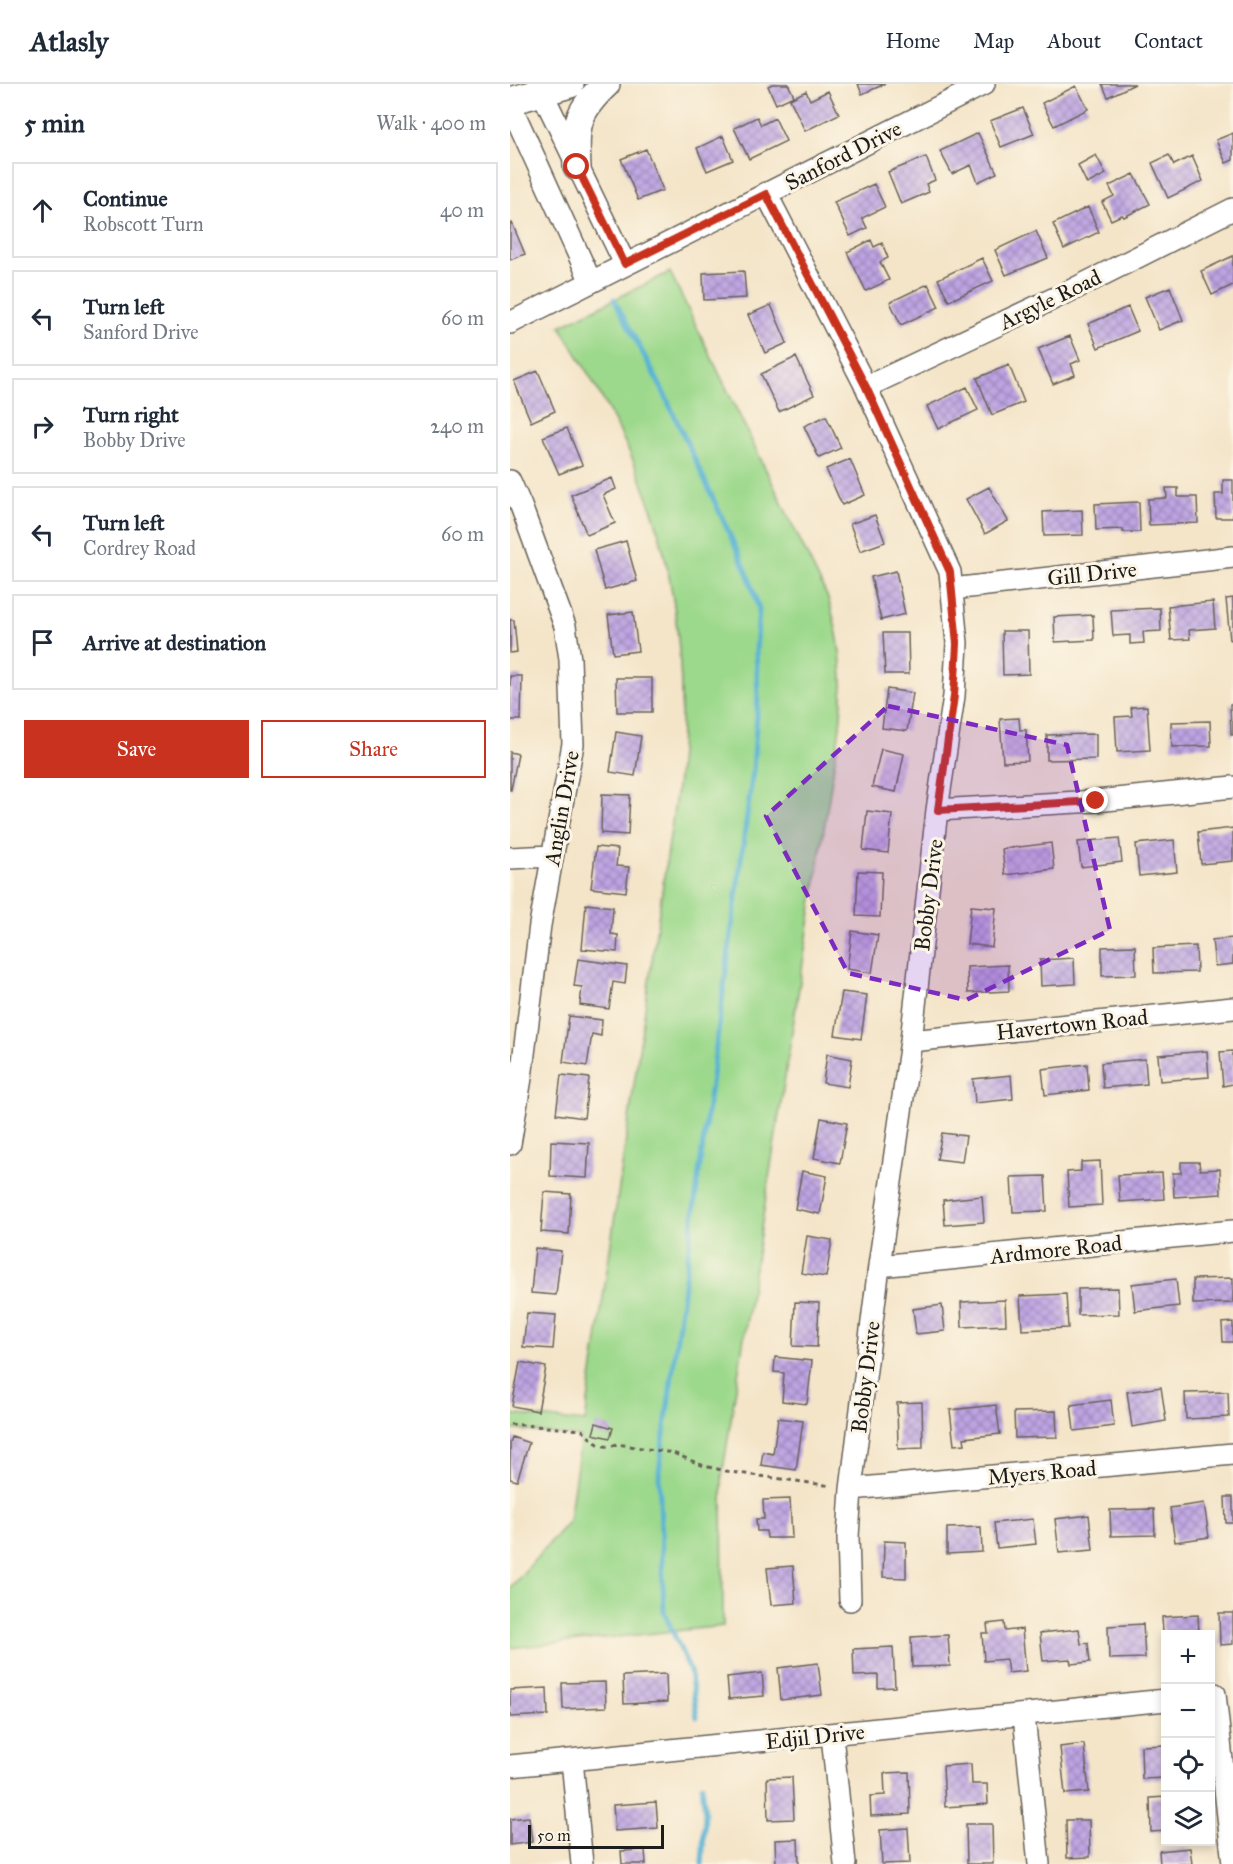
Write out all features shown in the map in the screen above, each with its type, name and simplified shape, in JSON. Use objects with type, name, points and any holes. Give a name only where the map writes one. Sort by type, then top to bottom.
[{"type":"main road","points":[[510,102],[539,88],[570,84]]},
{"type":"main road","points":[[577,167],[577,127],[583,110],[606,84]]},
{"type":"street","name":"Sanford Drive","points":[[510,322],[984,84]]},
{"type":"street","points":[[539,88],[625,264]]},
{"type":"street","points":[[510,102],[591,282]]},
{"type":"street","name":"Bobby Drive","points":[[766,194],[866,387],[950,572],[957,644],[954,696],[911,1041],[879,1266],[851,1489],[848,1537],[850,1600]]},
{"type":"street","name":"Argyle Road","points":[[866,387],[1074,289],[1233,209]]},
{"type":"street","name":"Anglin Drive","points":[[510,481],[565,626],[570,659],[573,744],[551,856],[515,1079],[510,1144]]},
{"type":"street","name":"Gill Drive","points":[[952,589],[1233,557]]},
{"type":"street","points":[[938,810],[1096,801],[1233,787]]},
{"type":"street","points":[[510,858],[551,856]]},
{"type":"street","name":"Havertown Road","points":[[911,1041],[1233,1008]]},
{"type":"street","name":"Ardmore Road","points":[[879,1266],[1233,1231]]},
{"type":"street","name":"Myers Road","points":[[851,1489],[1233,1454]]},
{"type":"street","points":[[1219,1693],[1233,1864]]},
{"type":"street","name":"Edjil Drive","points":[[510,1766],[1161,1701]]},
{"type":"street","points":[[1024,1716],[1039,1864]]},
{"type":"street","points":[[832,1734],[845,1864]]},
{"type":"street","points":[[572,1760],[582,1864]]},
{"type":"path","points":[[510,1424],[582,1430],[600,1446],[617,1444],[673,1453],[704,1466],[731,1472],[851,1489]]},
{"type":"highlighted area","points":[[888,706],[1067,745],[1110,930],[966,1000],[848,973],[766,816]]},
{"type":"green space","points":[[670,272],[827,596],[836,629],[841,661],[840,727],[722,1477],[723,1626],[510,1648],[510,1588],[569,1521],[581,1437],[510,1429],[510,1414],[585,1422],[677,788],[680,745],[680,658],[668,573],[658,531],[645,489],[621,433],[560,326]]},
{"type":"building","points":[[788,84],[794,96],[776,104],[768,86]]},
{"type":"building","points":[[858,84],[885,84],[862,94]]},
{"type":"building","points":[[1102,84],[1135,84],[1108,97]]},
{"type":"building","points":[[1076,86],[1088,109],[1054,126],[1042,103]]},
{"type":"building","points":[[806,91],[810,100],[828,91],[839,114],[805,131],[790,99]]},
{"type":"building","points":[[1023,108],[1034,134],[1001,147],[990,121]]},
{"type":"building","points":[[757,117],[761,125],[775,118],[786,141],[749,159],[734,128]]},
{"type":"building","points":[[978,133],[997,173],[978,182],[971,165],[952,174],[940,151]]},
{"type":"building","points":[[1233,133],[1233,160],[1226,163],[1216,140]]},
{"type":"building","points":[[723,136],[733,160],[707,171],[697,148]]},
{"type":"building","points":[[646,149],[663,190],[638,200],[621,159]]},
{"type":"building","points":[[1096,155],[1106,174],[1087,184],[1078,165]]},
{"type":"building","points":[[1169,155],[1174,165],[1192,156],[1203,181],[1168,198],[1152,163]]},
{"type":"building","points":[[926,157],[935,180],[926,184],[929,192],[901,204],[888,172]]},
{"type":"building","points":[[1134,174],[1150,204],[1124,217],[1122,215],[1111,220],[1102,202],[1114,196],[1109,186]]},
{"type":"building","points":[[874,184],[885,207],[862,218],[867,228],[850,236],[834,202]]},
{"type":"building","points":[[1088,207],[1099,232],[1064,249],[1053,224]]},
{"type":"building","points":[[512,223],[525,254],[510,260],[510,224]]},
{"type":"building","points":[[1036,231],[1048,258],[1006,275],[995,250]]},
{"type":"building","points":[[871,240],[874,247],[882,243],[888,258],[880,262],[889,280],[866,291],[847,252]]},
{"type":"building","points":[[1233,256],[1233,285],[1212,295],[1201,271]]},
{"type":"building","points":[[982,258],[993,281],[949,301],[938,279]]},
{"type":"building","points":[[744,271],[746,298],[704,300],[703,273]]},
{"type":"building","points":[[928,284],[939,307],[901,325],[890,302]]},
{"type":"building","points":[[1170,287],[1183,320],[1159,330],[1145,297]]},
{"type":"building","points":[[771,305],[787,343],[765,353],[748,315]]},
{"type":"building","points":[[1128,307],[1138,331],[1098,348],[1088,324]]},
{"type":"building","points":[[1070,336],[1080,360],[1071,364],[1075,375],[1053,384],[1038,349]]},
{"type":"building","points":[[796,357],[814,395],[779,412],[761,374]]},
{"type":"building","points":[[1009,365],[1024,402],[992,415],[977,378]]},
{"type":"building","points":[[538,371],[555,411],[531,422],[514,381]]},
{"type":"building","points":[[967,387],[978,410],[938,429],[927,406]]},
{"type":"building","points":[[826,416],[841,448],[819,458],[804,426]]},
{"type":"building","points":[[567,428],[582,465],[559,474],[543,437]]},
{"type":"building","points":[[850,459],[865,495],[842,505],[826,469]]},
{"type":"building","points":[[612,478],[616,489],[603,495],[615,523],[587,535],[571,495]]},
{"type":"building","points":[[1223,480],[1233,480],[1233,518],[1216,518],[1215,494],[1223,494]]},
{"type":"building","points":[[989,487],[1008,521],[985,534],[966,499]]},
{"type":"building","points":[[1166,488],[1178,488],[1178,497],[1197,497],[1198,523],[1149,525],[1148,499],[1167,498]]},
{"type":"building","points":[[1139,502],[1140,532],[1123,532],[1123,529],[1096,530],[1095,504]]},
{"type":"building","points":[[1082,510],[1083,535],[1044,536],[1043,512]]},
{"type":"building","points":[[875,515],[885,542],[860,551],[850,524]]},
{"type":"building","points":[[626,541],[637,581],[605,590],[594,550]]},
{"type":"building","points":[[896,571],[905,614],[881,620],[871,577]]},
{"type":"building","points":[[1233,598],[1233,639],[1230,640],[1226,599]]},
{"type":"building","points":[[1213,602],[1215,628],[1189,630],[1190,639],[1171,640],[1168,606]]},
{"type":"building","points":[[1160,608],[1161,631],[1143,632],[1144,643],[1130,644],[1130,635],[1113,636],[1111,610]]},
{"type":"building","points":[[633,612],[638,651],[613,654],[608,615]]},
{"type":"building","points":[[1093,615],[1094,640],[1055,642],[1054,617]]},
{"type":"building","points":[[510,620],[514,620],[517,652],[510,653]]},
{"type":"building","points":[[1002,631],[1028,631],[1029,674],[1003,675]]},
{"type":"building","points":[[883,633],[908,633],[909,674],[885,674]]},
{"type":"building","points":[[510,676],[522,676],[521,720],[510,720]]},
{"type":"building","points":[[616,678],[652,678],[652,712],[617,712]]},
{"type":"building","points":[[887,689],[913,693],[907,731],[882,728]]},
{"type":"building","points":[[1230,704],[1233,704],[1233,735],[1231,735]]},
{"type":"building","points":[[1147,706],[1150,750],[1117,752],[1115,717],[1132,716],[1131,707]]},
{"type":"building","points":[[1019,718],[1020,730],[1026,730],[1028,761],[1003,762],[1000,719]]},
{"type":"building","points":[[1210,721],[1211,746],[1172,747],[1171,722]]},
{"type":"building","points":[[616,732],[641,736],[635,776],[610,772]]},
{"type":"building","points":[[1096,734],[1096,759],[1047,760],[1047,735]]},
{"type":"building","points":[[881,749],[904,754],[896,792],[872,787]]},
{"type":"building","points":[[510,752],[518,754],[511,790],[510,790]]},
{"type":"building","points":[[602,794],[630,795],[628,835],[601,833]]},
{"type":"building","points":[[867,811],[892,814],[888,853],[863,850]]},
{"type":"building","points":[[1233,828],[1233,861],[1201,864],[1198,832]]},
{"type":"building","points":[[1119,838],[1122,862],[1081,867],[1078,842]]},
{"type":"building","points":[[1174,840],[1177,872],[1139,876],[1136,844]]},
{"type":"building","points":[[1051,843],[1054,869],[1005,875],[1002,849]]},
{"type":"building","points":[[596,847],[618,849],[616,866],[629,867],[626,892],[591,888]]},
{"type":"building","points":[[858,871],[882,872],[880,917],[856,916]]},
{"type":"building","points":[[586,904],[613,907],[611,934],[618,935],[617,952],[582,949]]},
{"type":"building","points":[[971,906],[996,908],[992,947],[967,944]]},
{"type":"building","points":[[852,931],[878,935],[872,973],[847,969]]},
{"type":"building","points":[[1233,938],[1233,964],[1215,966],[1212,940]]},
{"type":"building","points":[[1135,946],[1136,975],[1102,976],[1102,947]]},
{"type":"building","points":[[1196,946],[1197,972],[1154,973],[1153,948]]},
{"type":"building","points":[[1074,958],[1075,984],[1041,986],[1040,960]]},
{"type":"building","points":[[578,959],[627,966],[625,984],[613,982],[609,1009],[580,1005],[582,987],[574,986]]},
{"type":"building","points":[[1008,965],[1009,991],[968,993],[967,967]]},
{"type":"building","points":[[842,992],[867,995],[861,1039],[835,1035]]},
{"type":"building","points":[[569,1016],[602,1020],[601,1036],[592,1034],[587,1066],[563,1062]]},
{"type":"building","points":[[1207,1051],[1209,1077],[1160,1081],[1158,1055]]},
{"type":"building","points":[[1233,1051],[1233,1084],[1223,1086],[1220,1052]]},
{"type":"building","points":[[827,1054],[852,1059],[848,1087],[823,1083]]},
{"type":"building","points":[[1145,1059],[1147,1084],[1103,1088],[1101,1063]]},
{"type":"building","points":[[1087,1064],[1089,1090],[1045,1095],[1042,1069]]},
{"type":"building","points":[[561,1075],[589,1078],[584,1118],[556,1114]]},
{"type":"building","points":[[1011,1075],[1013,1099],[975,1103],[973,1079]]},
{"type":"building","points":[[821,1118],[847,1123],[840,1163],[814,1158]]},
{"type":"building","points":[[942,1133],[966,1136],[962,1162],[937,1159]]},
{"type":"building","points":[[551,1141],[589,1143],[587,1178],[550,1176]]},
{"type":"building","points":[[1100,1161],[1102,1205],[1069,1207],[1067,1172],[1081,1171],[1081,1162]]},
{"type":"building","points":[[1181,1162],[1199,1162],[1200,1170],[1220,1169],[1221,1194],[1174,1197],[1173,1173],[1181,1173]]},
{"type":"building","points":[[802,1171],[827,1176],[820,1214],[795,1209]]},
{"type":"building","points":[[1162,1173],[1164,1199],[1120,1202],[1118,1175]]},
{"type":"building","points":[[1045,1176],[1047,1211],[1013,1212],[1011,1177]]},
{"type":"building","points":[[544,1192],[571,1194],[569,1234],[541,1232]]},
{"type":"building","points":[[982,1196],[984,1222],[945,1225],[943,1200]]},
{"type":"building","points":[[807,1236],[832,1240],[826,1277],[801,1273]]},
{"type":"building","points":[[535,1248],[561,1251],[556,1295],[531,1293]]},
{"type":"building","points":[[1233,1278],[1233,1303],[1193,1304],[1193,1279]]},
{"type":"building","points":[[1176,1279],[1179,1306],[1135,1311],[1132,1284]]},
{"type":"building","points":[[1118,1288],[1119,1314],[1078,1315],[1078,1289]]},
{"type":"building","points":[[1066,1294],[1068,1328],[1022,1330],[1020,1296]]},
{"type":"building","points":[[1005,1300],[1006,1325],[962,1327],[961,1302]]},
{"type":"building","points":[[795,1302],[819,1303],[817,1347],[793,1346]]},
{"type":"building","points":[[942,1305],[945,1331],[916,1334],[913,1309]]},
{"type":"building","points":[[527,1313],[556,1315],[553,1349],[523,1347]]},
{"type":"building","points":[[1233,1322],[1233,1342],[1223,1342],[1222,1323]]},
{"type":"building","points":[[775,1357],[812,1361],[807,1404],[782,1401],[784,1373],[774,1372]]},
{"type":"building","points":[[520,1362],[546,1367],[538,1411],[512,1406]]},
{"type":"building","points":[[1161,1387],[1166,1421],[1132,1427],[1127,1392]]},
{"type":"building","points":[[1228,1392],[1229,1417],[1186,1419],[1185,1393]]},
{"type":"building","points":[[1111,1400],[1114,1426],[1074,1431],[1071,1405]]},
{"type":"building","points":[[922,1402],[923,1448],[898,1449],[897,1403]]},
{"type":"building","points":[[996,1405],[1000,1434],[964,1438],[965,1444],[954,1445],[950,1410]]},
{"type":"building","points":[[1056,1411],[1057,1437],[1015,1438],[1014,1412]]},
{"type":"building","points":[[778,1418],[803,1421],[796,1470],[761,1465],[763,1452],[773,1454]]},
{"type":"building","points":[[596,1423],[613,1428],[610,1438],[593,1434]]},
{"type":"building","points":[[512,1437],[529,1443],[517,1481],[510,1479]]},
{"type":"building","points":[[1225,1497],[1233,1497],[1233,1523],[1226,1523]]},
{"type":"building","points":[[790,1499],[792,1538],[767,1538],[766,1531],[757,1531],[756,1519],[764,1519],[763,1500]]},
{"type":"building","points":[[1204,1503],[1209,1537],[1175,1542],[1170,1508]]},
{"type":"building","points":[[1154,1509],[1155,1535],[1111,1536],[1110,1510]]},
{"type":"building","points":[[1089,1515],[1093,1550],[1059,1553],[1055,1519]]},
{"type":"building","points":[[1033,1519],[1036,1544],[997,1548],[994,1523]]},
{"type":"building","points":[[981,1527],[982,1552],[947,1554],[947,1528]]},
{"type":"building","points":[[884,1541],[906,1542],[906,1578],[883,1577]]},
{"type":"building","points":[[793,1566],[796,1603],[771,1605],[767,1568]]},
{"type":"building","points":[[1219,1613],[1233,1613],[1233,1644],[1220,1645]]},
{"type":"building","points":[[1198,1615],[1199,1630],[1163,1630],[1162,1617]]},
{"type":"building","points":[[1004,1622],[1005,1631],[1022,1629],[1026,1671],[1008,1673],[1006,1659],[984,1661],[982,1633],[988,1633],[987,1624]]},
{"type":"building","points":[[1143,1624],[1145,1658],[1109,1659],[1108,1626]]},
{"type":"building","points":[[1079,1629],[1081,1644],[1088,1643],[1090,1662],[1071,1664],[1070,1659],[1043,1661],[1040,1633]]},
{"type":"building","points":[[948,1635],[950,1666],[912,1667],[911,1637]]},
{"type":"building","points":[[893,1647],[895,1687],[878,1688],[878,1675],[854,1676],[853,1649]]},
{"type":"building","points":[[818,1663],[822,1695],[781,1700],[778,1668]]},
{"type":"building","points":[[762,1673],[764,1696],[729,1699],[727,1677]]},
{"type":"building","points":[[666,1674],[667,1702],[624,1704],[623,1676]]},
{"type":"building","points":[[605,1682],[606,1707],[563,1709],[562,1683]]},
{"type":"building","points":[[547,1688],[548,1715],[510,1717],[510,1690]]},
{"type":"building","points":[[1084,1744],[1089,1792],[1065,1794],[1060,1747]]},
{"type":"building","points":[[1161,1745],[1161,1778],[1142,1779],[1141,1746]]},
{"type":"building","points":[[971,1764],[972,1784],[987,1784],[988,1804],[945,1807],[943,1766]]},
{"type":"building","points":[[909,1772],[910,1814],[871,1816],[870,1796],[885,1795],[884,1773]]},
{"type":"building","points":[[792,1777],[794,1819],[768,1820],[767,1778]]},
{"type":"building","points":[[1161,1797],[1161,1831],[1151,1832],[1150,1798]]},
{"type":"building","points":[[656,1802],[658,1828],[615,1831],[613,1805]]},
{"type":"building","points":[[529,1817],[532,1842],[510,1845],[510,1819]]},
{"type":"building","points":[[1066,1820],[1089,1820],[1090,1857],[1067,1858]]},
{"type":"building","points":[[966,1824],[992,1824],[993,1864],[967,1864]]},
{"type":"building","points":[[908,1828],[910,1863],[882,1864],[880,1830]]},
{"type":"building","points":[[798,1839],[799,1864],[776,1864],[775,1840]]},
{"type":"building","points":[[1190,1848],[1192,1864],[1160,1864],[1159,1851]]},
{"type":"building","points":[[645,1850],[646,1864],[622,1864],[621,1851]]},
{"type":"waterway","points":[[614,299],[662,389],[748,575],[759,609],[756,651],[758,697],[753,770],[659,1472],[664,1612],[690,1671],[697,1717]]},
{"type":"waterway","points":[[702,1785],[705,1814],[702,1864]]},
{"type":"route","points":[[577,167],[625,264],[766,194],[866,387],[950,572],[957,644],[954,696],[938,810],[1096,801]]}]
